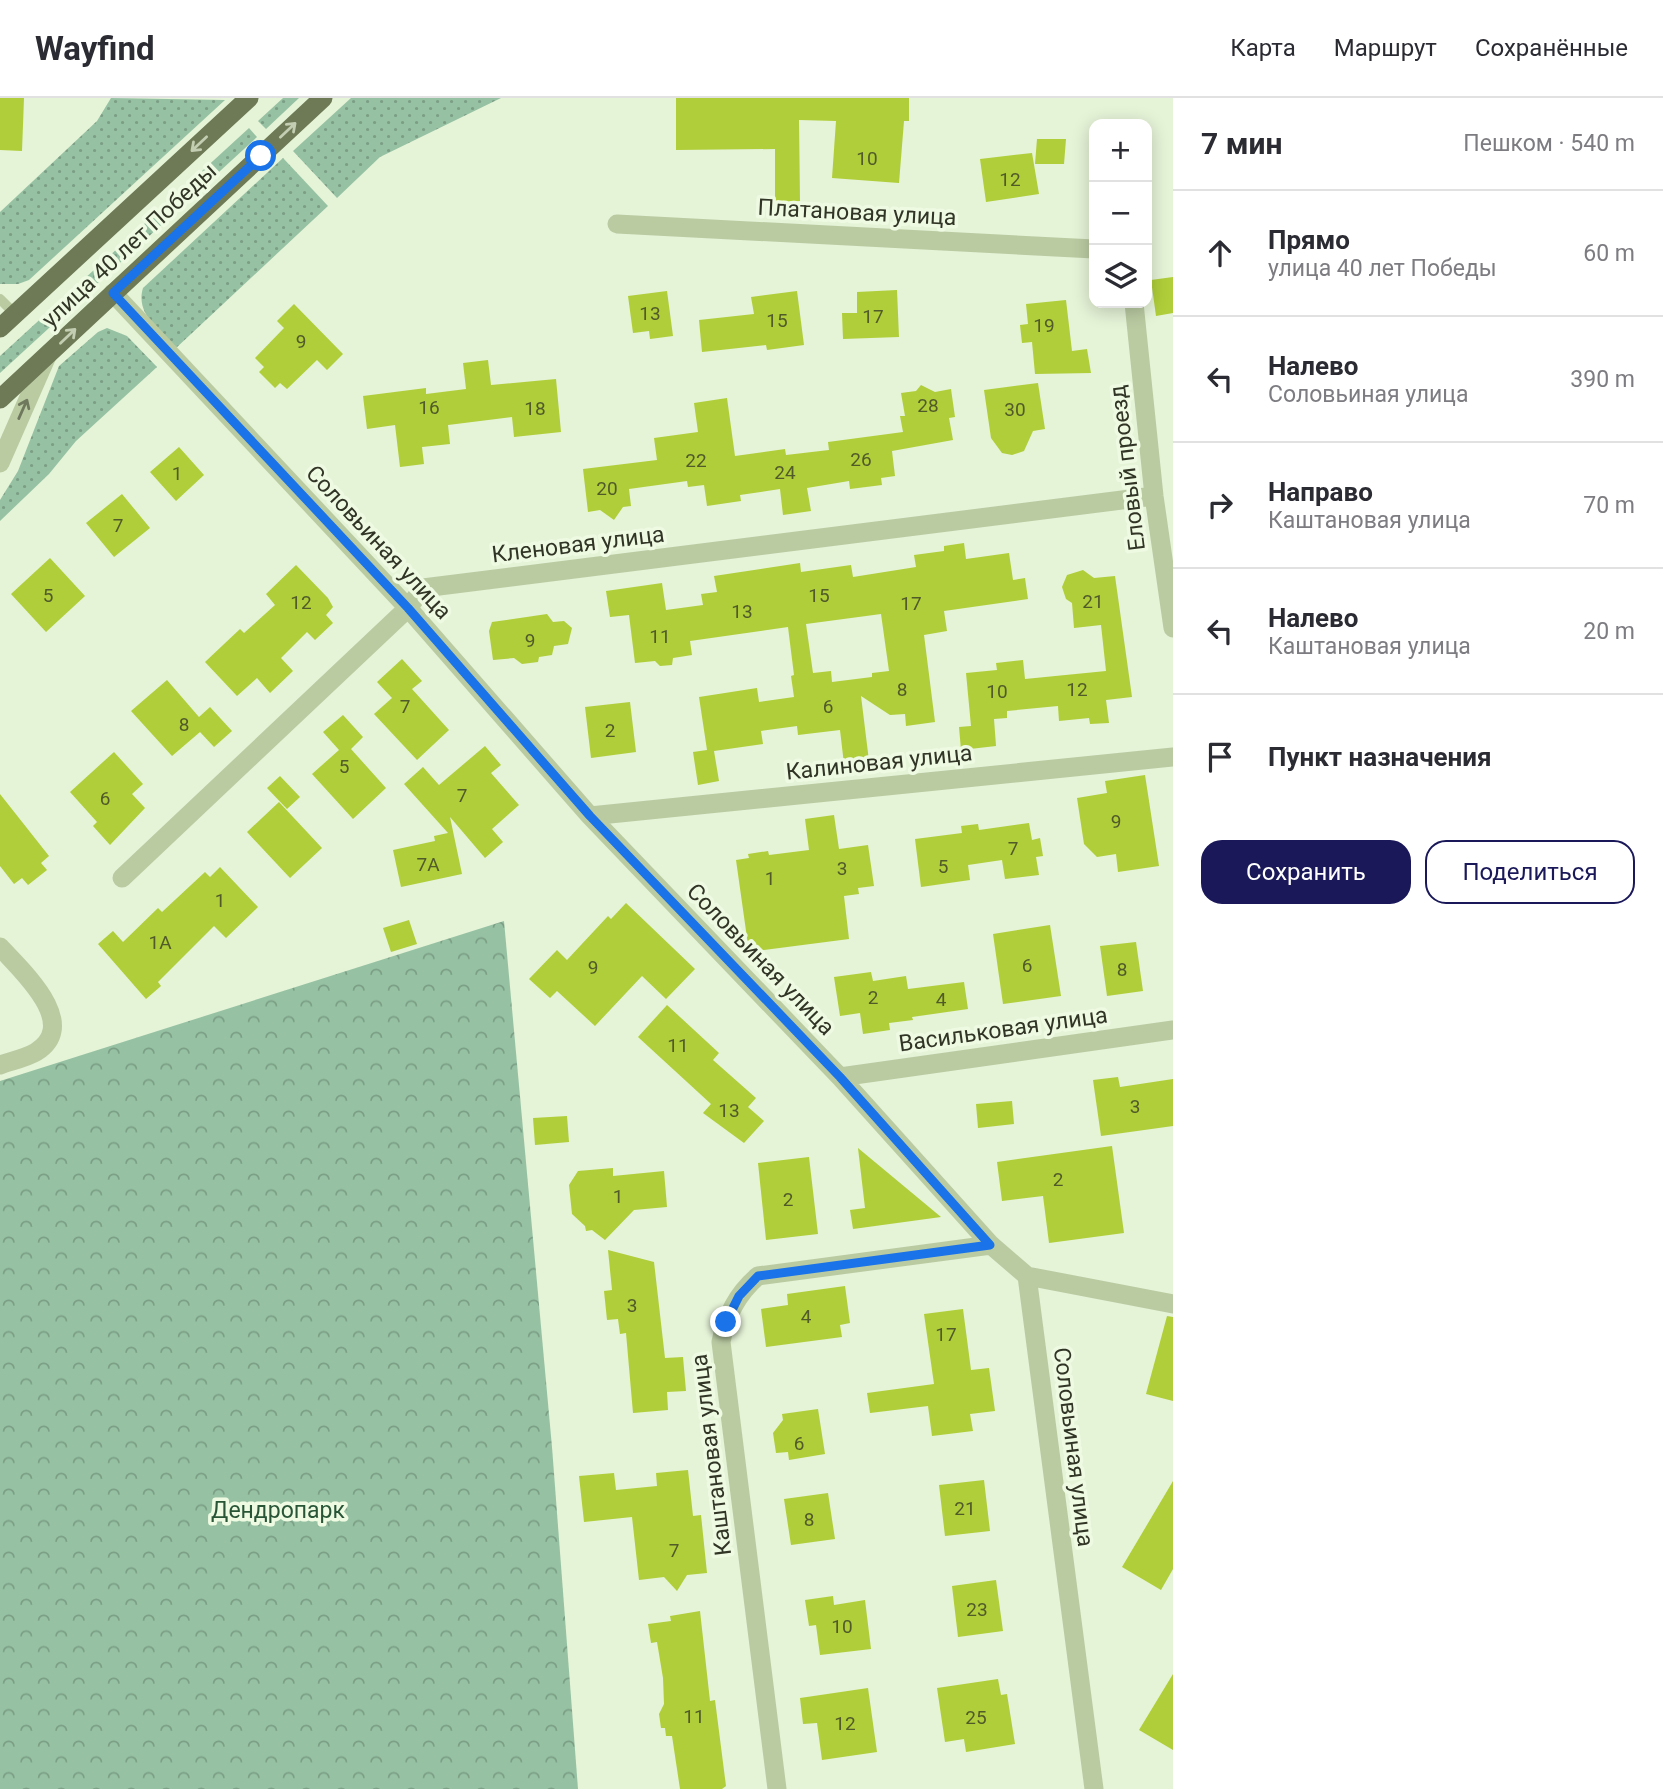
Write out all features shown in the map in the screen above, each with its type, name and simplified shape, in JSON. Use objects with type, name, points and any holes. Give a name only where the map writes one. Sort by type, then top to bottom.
[{"type":"main road","name":"улица 40 лет Победы","points":[[5,319],[249,98]]},
{"type":"main road","name":"улица 40 лет Победы","points":[[0,399],[323,98]]},
{"type":"street","name":"Платановая улица","points":[[617,224],[1089,249]]},
{"type":"street","name":"Соловьиная улица","points":[[113,293],[408,608],[590,816],[840,1077],[990,1245],[1027,1276],[1094,1789]]},
{"type":"street","name":"Еловый проезд","points":[[1135,308],[1154,496],[1169,581],[1173,628]]},
{"type":"street","points":[[0,463],[47,356]]},
{"type":"street","name":"Кленовая улица","points":[[122,878],[408,608],[423,588],[1154,496]]},
{"type":"street","name":"Калиновая улица","points":[[590,816],[1173,757]]},
{"type":"street","points":[[0,947],[45,998],[53,1028],[47,1043],[34,1054],[0,1065]]},
{"type":"street","name":"Васильковая улица","points":[[840,1077],[1173,1030]]},
{"type":"street","name":"Каштановая улица","points":[[777,1789],[722,1342],[729,1312],[745,1288],[758,1276],[990,1245]]},
{"type":"street","points":[[1027,1276],[1173,1304]]},
{"type":"lane","points":[[0,299],[5,319]]},
{"type":"green space","points":[[111,98],[225,100],[29,280],[18,284],[0,284],[0,212],[97,121]]},
{"type":"green space","points":[[283,98],[299,98],[266,129],[258,121]]},
{"type":"green space","points":[[351,98],[501,98],[380,157],[337,198],[293,151]]},
{"type":"green space","points":[[249,128],[257,137],[0,373],[0,356]]},
{"type":"green space","points":[[283,158],[328,206],[176,348],[146,314],[141,297],[143,288]]},
{"type":"green space","points":[[107,328],[127,336],[157,367],[76,441],[49,474],[0,521],[0,500],[18,471],[59,366],[98,332]]},
{"type":"green space","name":"Дендропарк","points":[[504,921],[552,1447],[578,1789],[0,1789],[0,1081]]},
{"type":"building","points":[[0,98],[24,98],[22,151],[0,150]]},
{"type":"building","points":[[676,98],[909,98],[909,121],[904,121],[899,183],[832,178],[836,121],[799,120],[800,201],[775,202],[775,149],[676,150]]},
{"type":"building","points":[[1037,139],[1066,139],[1064,164],[1035,164]]},
{"type":"building","points":[[1032,153],[1039,194],[986,202],[980,159]]},
{"type":"building","points":[[1173,277],[1173,313],[1156,316],[1152,280]]},
{"type":"building","points":[[897,290],[899,337],[843,339],[842,313],[857,313],[857,292]]},
{"type":"building","points":[[667,291],[673,336],[650,339],[649,331],[633,333],[628,296]]},
{"type":"building","points":[[797,291],[804,345],[767,350],[766,345],[702,352],[699,320],[754,314],[751,297]]},
{"type":"building","points":[[1066,300],[1072,351],[1087,349],[1091,373],[1035,374],[1032,342],[1022,343],[1020,325],[1028,324],[1026,304]]},
{"type":"building","points":[[294,304],[343,354],[327,370],[317,360],[287,389],[280,383],[275,388],[259,372],[264,367],[255,358],[284,328],[277,321]]},
{"type":"building","points":[[488,360],[491,385],[556,379],[561,432],[514,437],[512,417],[448,425],[450,444],[422,447],[424,464],[400,467],[395,425],[367,429],[363,396],[426,388],[426,394],[466,389],[463,363]]},
{"type":"building","points":[[1038,383],[1045,429],[1033,431],[1024,451],[1012,455],[1002,453],[991,438],[984,390]]},
{"type":"building","points":[[921,385],[935,392],[951,389],[955,417],[949,418],[953,440],[892,451],[895,476],[881,478],[882,485],[850,489],[849,481],[807,488],[811,511],[783,515],[780,489],[740,495],[741,501],[707,506],[704,485],[688,487],[687,481],[629,489],[631,506],[623,507],[614,520],[600,510],[588,512],[583,469],[657,460],[654,438],[698,432],[694,403],[727,398],[735,456],[785,449],[786,455],[829,450],[828,442],[903,432],[900,416],[905,416],[901,393],[916,391]]},
{"type":"building","points":[[179,447],[204,475],[176,501],[150,472]]},
{"type":"building","points":[[122,494],[150,528],[114,557],[86,523]]},
{"type":"building","points":[[964,543],[966,559],[1009,553],[1013,580],[1025,578],[1028,599],[944,611],[947,631],[924,635],[935,722],[906,726],[905,714],[890,715],[861,696],[869,761],[844,764],[840,730],[798,735],[797,726],[761,731],[763,744],[714,751],[719,781],[698,785],[693,752],[707,750],[699,697],[757,688],[759,702],[794,697],[788,627],[690,641],[692,655],[673,658],[672,665],[660,666],[655,661],[635,663],[629,615],[610,617],[606,591],[662,583],[666,610],[703,605],[701,594],[717,592],[714,576],[800,563],[801,572],[851,565],[853,577],[916,567],[914,555],[944,551],[944,546]],"holes":[[[881,614],[889,671],[872,673],[872,677],[832,682],[831,671],[813,673],[806,624]]]},
{"type":"building","points":[[50,558],[85,596],[46,632],[11,594]]},
{"type":"building","points":[[296,565],[328,598],[333,607],[326,615],[333,623],[315,640],[307,632],[281,658],[293,671],[270,693],[257,678],[237,696],[205,662],[240,629],[244,633],[275,605],[266,594]]},
{"type":"building","points":[[1083,570],[1094,578],[1115,576],[1132,697],[1106,700],[1109,723],[1090,724],[1089,718],[1059,721],[1058,706],[1007,711],[1007,718],[994,719],[996,746],[961,750],[959,727],[971,726],[966,673],[997,670],[996,663],[1023,660],[1025,679],[1106,671],[1101,625],[1074,628],[1072,603],[1066,599],[1062,587],[1067,575]]},
{"type":"building","points":[[547,614],[553,622],[564,621],[572,628],[568,644],[554,646],[552,655],[539,657],[538,662],[522,664],[514,658],[493,660],[489,631],[492,622]]},
{"type":"building","points":[[402,659],[422,681],[412,689],[449,730],[417,760],[374,714],[392,698],[377,682]]},
{"type":"building","points":[[167,680],[199,717],[210,707],[232,731],[214,747],[200,732],[172,756],[131,711]]},
{"type":"building","points":[[630,702],[636,752],[591,758],[585,707]]},
{"type":"building","points":[[343,715],[363,737],[351,749],[386,788],[353,819],[312,774],[339,750],[323,732]]},
{"type":"building","points":[[485,746],[501,765],[491,773],[519,805],[492,829],[503,842],[485,858],[450,817],[462,874],[401,887],[393,850],[435,841],[434,836],[448,833],[404,784],[423,767],[439,785]]},
{"type":"building","points":[[114,752],[143,784],[132,794],[145,808],[110,845],[93,826],[97,822],[70,792]]},
{"type":"building","points":[[1145,775],[1159,866],[1118,872],[1116,854],[1097,857],[1084,844],[1077,798],[1107,793],[1105,781]]},
{"type":"building","points":[[280,776],[300,797],[287,809],[267,788]]},
{"type":"building","points":[[0,794],[49,856],[41,863],[47,870],[28,885],[22,878],[14,884],[0,866]]},
{"type":"building","points":[[279,802],[322,848],[290,878],[247,832]]},
{"type":"building","points":[[834,815],[839,849],[868,845],[874,886],[858,888],[859,894],[844,896],[849,939],[749,952],[736,860],[749,858],[748,854],[768,851],[769,855],[809,850],[805,819]]},
{"type":"building","points":[[1029,823],[1032,840],[1040,838],[1043,856],[1036,857],[1039,875],[1005,879],[1002,860],[968,865],[970,880],[921,887],[915,839],[962,833],[961,826],[978,824],[979,830]]},
{"type":"building","points":[[220,867],[258,907],[226,938],[214,926],[158,982],[161,986],[146,999],[98,944],[113,931],[123,942],[158,908],[162,912],[205,872],[210,877]]},
{"type":"building","points":[[626,903],[695,969],[666,999],[642,976],[595,1026],[557,991],[550,998],[529,979],[557,950],[567,960],[608,916],[611,919]]},
{"type":"building","points":[[409,920],[417,944],[391,952],[383,928]]},
{"type":"building","points":[[1050,925],[1061,996],[1003,1004],[993,934]]},
{"type":"building","points":[[1136,942],[1143,991],[1107,996],[1100,946]]},
{"type":"building","points":[[871,972],[873,981],[906,976],[908,989],[964,982],[968,1009],[912,1017],[913,1020],[889,1023],[890,1030],[863,1034],[860,1013],[840,1016],[834,977]]},
{"type":"building","points":[[667,1005],[719,1053],[713,1060],[756,1098],[748,1107],[764,1121],[744,1143],[703,1113],[711,1104],[638,1037]]},
{"type":"building","points":[[1118,1077],[1120,1087],[1173,1079],[1173,1126],[1101,1136],[1093,1080]]},
{"type":"building","points":[[1012,1101],[1014,1124],[978,1128],[976,1104]]},
{"type":"building","points":[[567,1116],[569,1142],[535,1145],[533,1118]]},
{"type":"building","points":[[1112,1146],[1124,1233],[1049,1243],[1043,1196],[1002,1201],[997,1162]]},
{"type":"building","points":[[858,1148],[941,1217],[853,1229],[850,1210],[865,1208]]},
{"type":"building","points":[[809,1157],[818,1234],[766,1240],[758,1163]]},
{"type":"building","points":[[613,1168],[613,1176],[664,1171],[667,1207],[634,1210],[605,1240],[592,1230],[586,1231],[585,1226],[572,1214],[569,1185],[578,1171]]},
{"type":"building","points":[[608,1250],[654,1262],[665,1358],[683,1357],[686,1391],[667,1392],[668,1410],[633,1413],[626,1333],[620,1334],[618,1319],[607,1320],[604,1291],[612,1290]]},
{"type":"building","points":[[845,1286],[850,1323],[840,1325],[842,1337],[766,1347],[761,1309],[788,1305],[787,1294]]},
{"type":"building","points":[[963,1309],[971,1370],[989,1368],[995,1411],[970,1414],[973,1431],[932,1436],[928,1406],[870,1413],[867,1393],[934,1384],[924,1314]]},
{"type":"building","points":[[1167,1316],[1173,1317],[1173,1401],[1146,1394]]},
{"type":"building","points":[[818,1409],[825,1454],[789,1460],[788,1452],[776,1453],[773,1433],[783,1420],[782,1414]]},
{"type":"building","points":[[688,1470],[693,1516],[701,1515],[707,1573],[687,1575],[677,1591],[664,1577],[639,1580],[632,1517],[584,1522],[579,1476],[614,1473],[616,1490],[657,1486],[656,1473]]},
{"type":"building","points":[[984,1480],[990,1531],[945,1536],[939,1485]]},
{"type":"building","points":[[1173,1481],[1173,1569],[1161,1590],[1122,1567]]},
{"type":"building","points":[[828,1493],[835,1539],[791,1545],[784,1499]]},
{"type":"building","points":[[996,1580],[1003,1631],[958,1637],[952,1586]]},
{"type":"building","points":[[833,1596],[834,1605],[865,1600],[871,1649],[820,1655],[816,1625],[809,1626],[805,1600]]},
{"type":"building","points":[[700,1611],[710,1701],[715,1700],[726,1786],[722,1789],[680,1789],[672,1736],[666,1736],[665,1728],[661,1728],[659,1714],[664,1704],[663,1678],[657,1642],[651,1643],[648,1624],[671,1621],[670,1616]]},
{"type":"building","points":[[1173,1674],[1173,1750],[1139,1730]]},
{"type":"building","points":[[998,1679],[1001,1695],[1007,1694],[1015,1744],[966,1752],[964,1739],[945,1742],[937,1688]]},
{"type":"building","points":[[868,1688],[877,1752],[822,1760],[817,1723],[803,1724],[800,1698]]},
{"type":"route","points":[[261,156],[113,293],[408,608],[590,816],[840,1077],[990,1245],[758,1276],[739,1296],[726,1322]]}]
